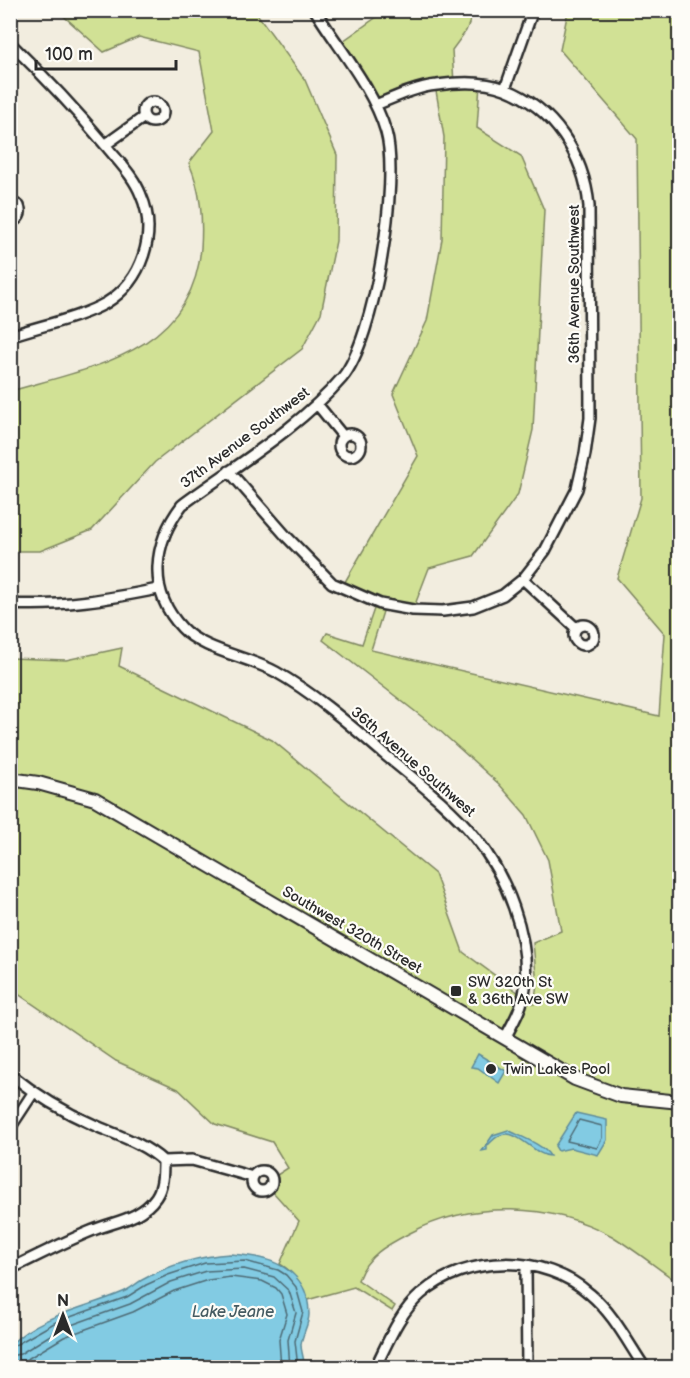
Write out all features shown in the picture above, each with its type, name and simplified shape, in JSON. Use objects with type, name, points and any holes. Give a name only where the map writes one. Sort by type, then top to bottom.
[{"type":"main road","name":"Southwest 320th Street","points":[[10,778],[95,798],[568,1075],[603,1091],[638,1099],[680,1102]]},
{"type":"street","name":"37th Avenue Southwest","points":[[158,589],[157,564],[161,540],[169,522],[182,505],[317,404],[352,364],[368,324],[375,297],[386,217],[387,134],[376,105],[315,10]]},
{"type":"street","points":[[376,105],[435,85],[480,84],[505,89],[533,10]]},
{"type":"street","points":[[10,336],[105,303],[135,275],[146,250],[147,219],[140,193],[105,145],[79,114],[11,43]]},
{"type":"street","name":"36th Avenue Southwest","points":[[229,471],[286,536],[332,583],[371,601],[413,610],[443,612],[473,607],[503,595],[523,579],[545,551],[577,489],[590,418],[587,181],[581,164],[566,138],[540,109],[505,89]]},
{"type":"street","points":[[105,145],[144,117]]},
{"type":"street","points":[[10,201],[19,206],[20,213],[17,219],[10,222]]},
{"type":"street","points":[[317,404],[343,436]]},
{"type":"street","points":[[523,579],[576,628]]},
{"type":"street","points":[[10,604],[45,606],[93,602],[158,589]]},
{"type":"street","name":"36th Avenue Southwest","points":[[158,589],[182,629],[195,639],[276,672],[317,700],[452,812],[475,837],[494,867],[513,906],[522,946],[525,989],[518,1014],[505,1038]]},
{"type":"street","points":[[10,1074],[33,1092],[91,1124],[149,1148],[163,1161],[192,1160],[253,1177]]},
{"type":"street","points":[[10,1128],[33,1092]]},
{"type":"street","points":[[10,1269],[93,1230],[127,1220],[144,1209],[157,1196],[163,1177],[163,1161]]},
{"type":"street","points":[[375,1368],[403,1315],[420,1295],[442,1279],[465,1269],[489,1264],[551,1270],[591,1294],[605,1310],[645,1368]]},
{"type":"street","points":[[526,1266],[527,1368]]},
{"type":"green space","points":[[58,11],[255,11],[305,80],[337,155],[336,241],[321,313],[302,349],[155,462],[92,530],[40,551],[11,551],[11,391],[105,363],[133,350],[159,333],[179,311],[194,283],[201,248],[200,205],[189,163],[214,131],[199,52],[139,37],[104,52]]},
{"type":"green space","points":[[375,11],[474,11],[466,31],[452,50],[454,84],[480,84],[477,128],[521,156],[544,210],[533,430],[518,494],[473,556],[429,568],[413,610],[385,605],[371,650],[659,716],[665,634],[617,578],[641,498],[637,139],[560,50],[568,11],[679,11],[679,1283],[621,1241],[588,1225],[538,1212],[485,1211],[434,1222],[393,1242],[372,1257],[358,1280],[395,1306],[392,1311],[354,1287],[307,1300],[297,1279],[280,1264],[299,1221],[273,1192],[277,1185],[277,1175],[288,1168],[272,1142],[215,1124],[178,1089],[116,1061],[11,989],[11,658],[66,660],[122,648],[119,666],[272,740],[435,874],[463,952],[534,1004],[537,984],[533,943],[561,931],[548,860],[526,815],[499,784],[439,730],[323,640],[327,633],[362,644],[376,603],[342,587],[418,456],[393,394],[427,321],[442,239],[444,137],[435,85],[376,105],[336,46],[378,16]]},
{"type":"water","name":"Twin Lakes Pool","points":[[478,1054],[506,1071],[499,1083],[478,1068],[471,1067]]},
{"type":"water","points":[[576,1113],[607,1120],[607,1140],[598,1155],[571,1148],[558,1151],[555,1146]]},
{"type":"water","points":[[508,1130],[537,1145],[550,1156],[507,1134],[499,1136],[487,1145],[487,1150],[482,1151],[493,1135]]},
{"type":"water","name":"Lake Jeane","points":[[230,1254],[272,1261],[294,1275],[302,1285],[307,1298],[309,1314],[301,1345],[304,1367],[11,1367],[11,1344],[36,1326],[64,1313],[123,1292],[142,1280],[174,1266],[196,1259]]},
{"type":"place","name":"SW 320th St & 36th Ave SW","points":[[456,991]]},
{"type":"place","name":"Twin Lakes Pool","points":[[491,1069]]}]
